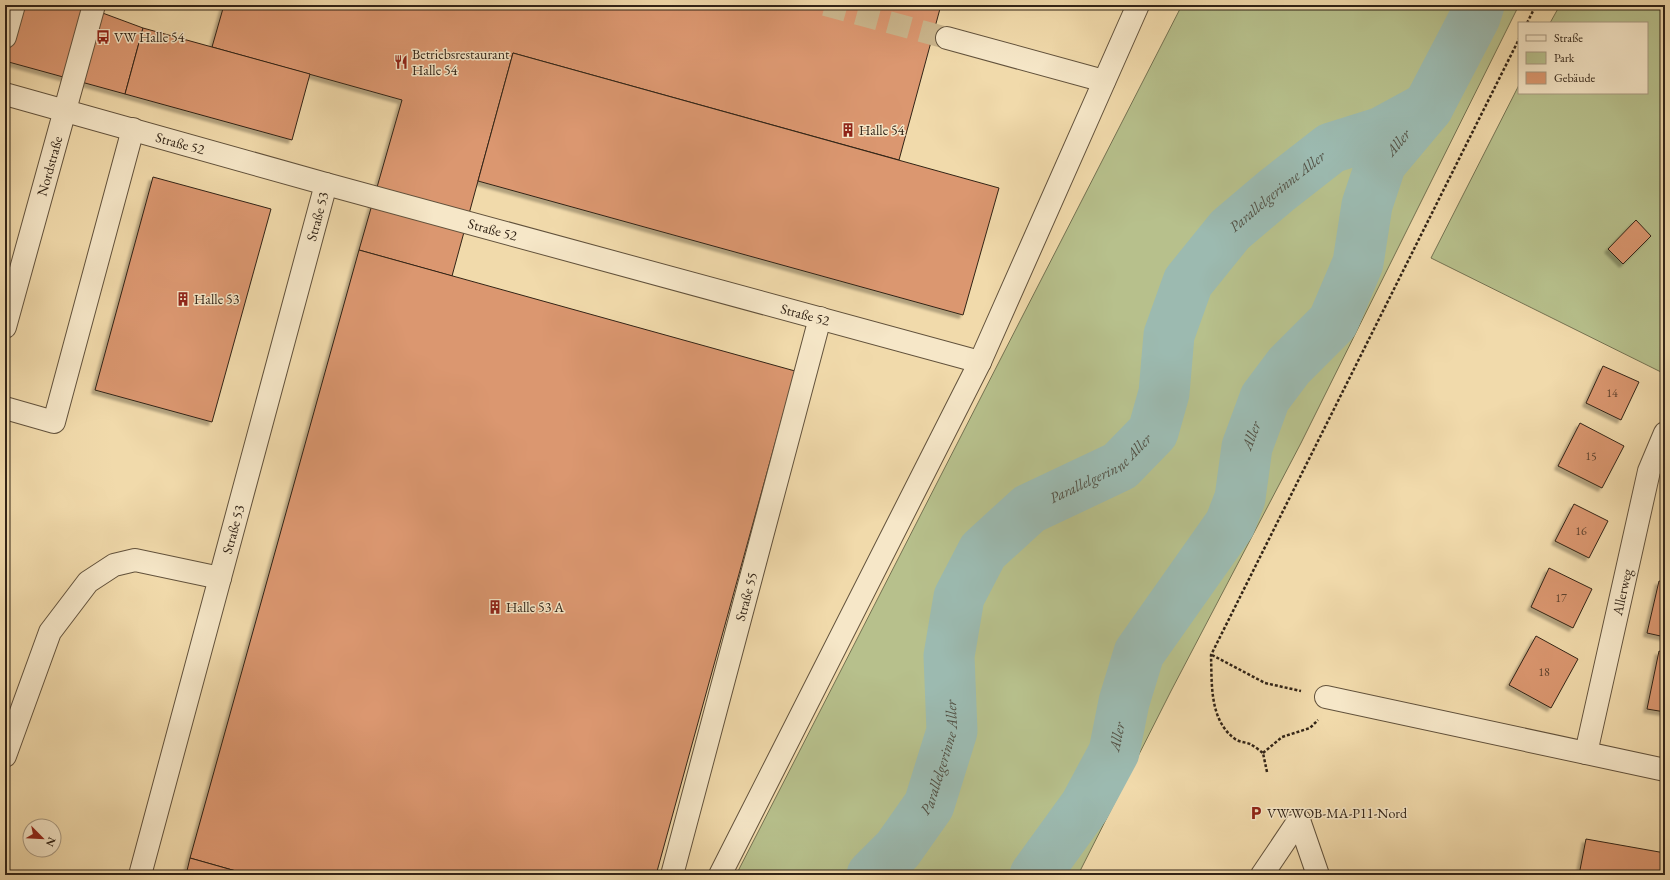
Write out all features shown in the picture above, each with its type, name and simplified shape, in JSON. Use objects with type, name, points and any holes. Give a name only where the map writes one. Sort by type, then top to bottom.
[{"type":"street","points":[[5,38],[14,5]]},
{"type":"street","name":"Nordstraße","points":[[5,327],[94,5]]},
{"type":"street","points":[[720,875],[980,362],[1138,5]]},
{"type":"street","points":[[947,38],[1104,81]]},
{"type":"street","name":"Straße 52","points":[[5,94],[326,184],[980,362]]},
{"type":"street","points":[[5,408],[54,422],[134,129]]},
{"type":"street","name":"Straße 53","points":[[140,875],[326,184]]},
{"type":"street","name":"Straße 55","points":[[672,875],[820,318]]},
{"type":"street","name":"Allerweg","points":[[1586,753],[1649,471],[1665,433]]},
{"type":"street","points":[[5,756],[50,632],[88,582],[114,565],[135,560],[220,578]]},
{"type":"street","points":[[1326,697],[1665,770]]},
{"type":"street","points":[[1262,875],[1299,820],[1318,875]]},
{"type":"path","points":[[1528,22],[1536,5]]},
{"type":"path","points":[[1267,772],[1263,753],[1250,744],[1236,740],[1226,730],[1213,699],[1211,655],[1518,41]]},
{"type":"path","points":[[1211,655],[1265,683],[1326,697]]},
{"type":"path","points":[[1263,753],[1282,737],[1296,732]]},
{"type":"green space","points":[[1182,5],[1519,5],[1301,443],[1171,691],[1078,875],[736,875]]},
{"type":"green space","points":[[1560,5],[1665,5],[1665,374],[1431,258],[1518,87],[1518,94],[1648,94],[1648,22],[1551,22]]},
{"type":"building","points":[[5,5],[81,5],[143,28],[125,94],[5,61]]},
{"type":"building","name":"Halle 54","points":[[224,5],[941,5],[899,160],[513,53],[452,276],[359,250],[402,100],[212,47]]},
{"type":"building","points":[[143,28],[310,74],[292,140],[125,94]]},
{"type":"building","name":"Halle 54","points":[[513,53],[999,188],[963,315],[478,181]]},
{"type":"building","name":"Halle 53","points":[[153,177],[271,209],[212,422],[95,390]]},
{"type":"building","points":[[1636,220],[1651,236],[1623,264],[1608,249]]},
{"type":"building","name":"Halle 53 A","points":[[359,250],[795,371],[656,875],[250,875],[190,858]]},
{"type":"building","points":[[1603,366],[1639,382],[1621,420],[1586,403]]},
{"type":"building","points":[[1580,423],[1624,446],[1602,488],[1558,466]]},
{"type":"building","points":[[1574,504],[1608,521],[1589,558],[1555,541]]},
{"type":"building","points":[[1549,568],[1592,589],[1573,628],[1531,607]]},
{"type":"building","points":[[1659,581],[1665,582],[1665,637],[1647,633]]},
{"type":"building","points":[[1536,636],[1578,659],[1551,708],[1509,685]]},
{"type":"building","points":[[1659,651],[1665,653],[1665,712],[1647,709]]},
{"type":"building","points":[[1586,839],[1665,853],[1661,875],[1579,875]]},
{"type":"building","points":[[1665,853],[1665,875],[1661,875]]},
{"type":"building","points":[[190,858],[250,875],[186,875]]},
{"type":"waterway","name":"Aller","points":[[1035,875],[1085,806],[1114,752],[1124,702],[1139,653],[1230,524],[1240,498],[1247,447],[1265,398],[1289,366],[1333,322],[1358,263],[1367,205],[1381,163],[1428,107],[1475,17],[1479,5]]},
{"type":"waterway","name":"Parallelgerinne Aller","points":[[872,875],[898,849],[929,805],[952,731],[949,656],[959,597],[983,551],[1029,509],[1120,466],[1153,432],[1164,393],[1169,335],[1188,282],[1230,230],[1276,191],[1331,148],[1382,132],[1428,107]]},
{"type":"tunnel","points":[[825,5],[947,38]]},
{"type":"place","name":"VW Halle 54","points":[[103,37]]},
{"type":"place","name":"Betriebsrestaurant Halle 54","points":[[401,62]]},
{"type":"place","name":"Halle 54","points":[[848,130]]},
{"type":"place","name":"Halle 53","points":[[183,299]]},
{"type":"place","name":"Halle 53 A","points":[[495,607]]},
{"type":"place","name":"VW-WOB-MA-P11-Nord","points":[[1256,813]]}]
